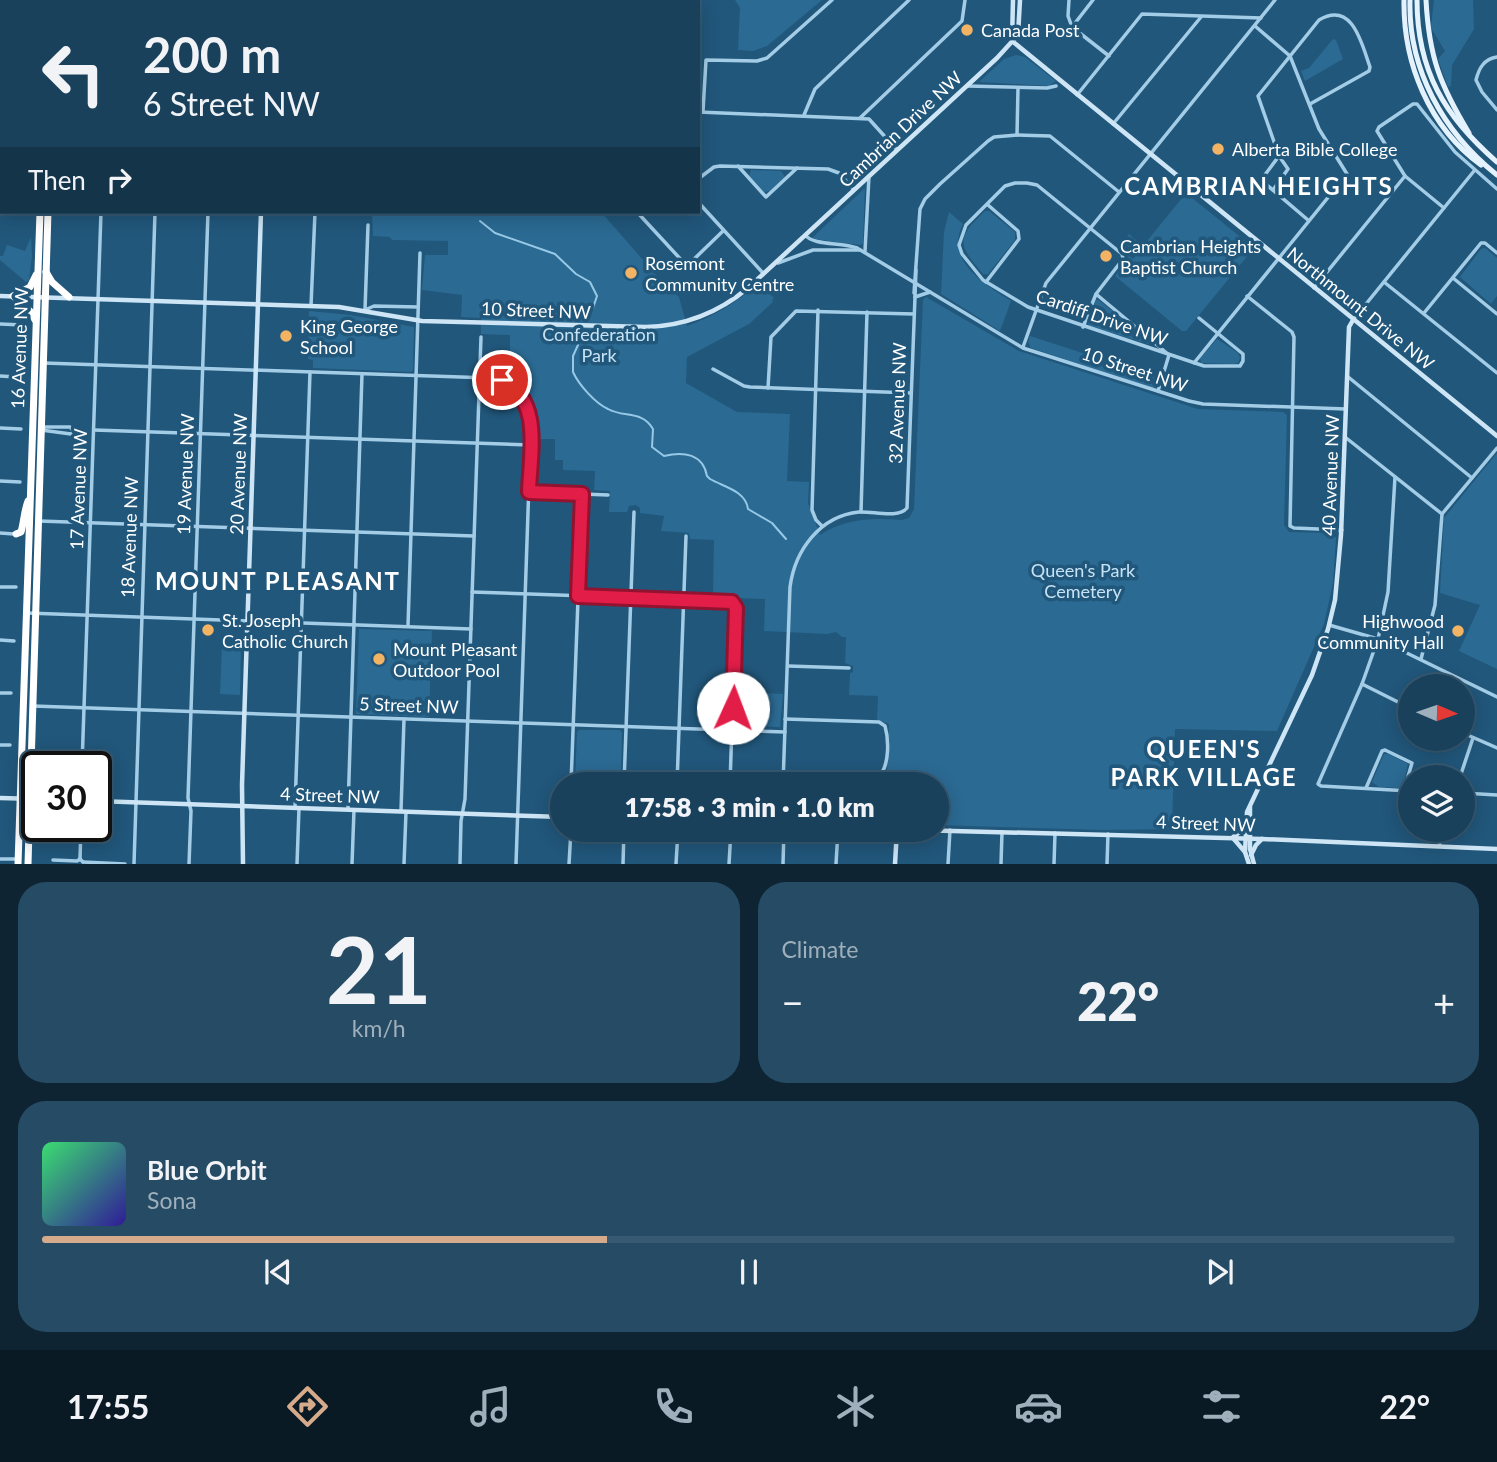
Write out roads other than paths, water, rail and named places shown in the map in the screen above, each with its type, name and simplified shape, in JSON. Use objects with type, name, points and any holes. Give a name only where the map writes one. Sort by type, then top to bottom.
[{"type":"highway","name":"16 Avenue NW","points":[[33,751],[46,297],[42,272],[40,214]]},
{"type":"highway","name":"16 Avenue NW","points":[[18,861],[37,296],[48,214]]},
{"type":"highway","points":[[36,321],[31,312],[13,296],[30,287],[42,272],[69,297]]},
{"type":"highway","points":[[16,534],[22,530],[23,514],[30,497]]},
{"type":"highway","name":"16 Avenue NW","points":[[28,863],[30,842]]},
{"type":"main road","points":[[1404,0],[1405,34],[1419,85],[1434,114],[1455,142],[1480,165],[1488,168]]},
{"type":"main road","points":[[1410,0],[1414,48],[1430,94],[1461,141],[1497,175]]},
{"type":"main road","points":[[1417,0],[1422,48],[1431,76],[1451,115],[1471,140],[1497,162]]},
{"type":"main road","points":[[1427,1],[1428,36],[1436,69],[1471,140]]},
{"type":"street","points":[[832,0],[767,58],[757,61],[706,60],[700,111],[869,119],[897,150]]},
{"type":"street","points":[[804,115],[815,89],[909,0]]},
{"type":"street","points":[[860,118],[961,21],[965,0]]},
{"type":"street","points":[[1013,0],[1013,41]]},
{"type":"street","points":[[1013,41],[1019,31],[1020,0]]},
{"type":"street","points":[[1069,0],[1072,27],[1109,56]]},
{"type":"street","points":[[1072,27],[1093,0]]},
{"type":"street","points":[[1023,348],[1046,283],[1275,0]]},
{"type":"street","points":[[1077,94],[1142,14],[1261,18]]},
{"type":"street","points":[[1273,190],[1288,172],[1279,156],[1258,96],[1325,16],[1341,14],[1355,27],[1370,67],[1369,71],[1310,104]]},
{"type":"street","points":[[1113,124],[1201,16]]},
{"type":"street","points":[[1194,363],[1347,174],[1319,129],[1290,56],[1255,26]]},
{"type":"street","name":"Cambrian Drive NW","points":[[805,235],[1013,41]]},
{"type":"street","name":"Northmount Drive NW","points":[[1013,41],[1497,436]]},
{"type":"street","points":[[1497,57],[1486,60],[1476,80],[1497,110]]},
{"type":"street","points":[[967,86],[1056,86]]},
{"type":"street","points":[[1017,135],[1018,88]]},
{"type":"street","points":[[1444,208],[1405,176],[1377,131],[1378,127],[1413,104],[1417,104],[1440,136],[1474,171],[1497,189]]},
{"type":"street","name":"32 Avenue NW","points":[[860,512],[904,512],[907,501],[918,218],[925,199],[988,141],[994,137],[1017,135],[1050,136],[1119,192]]},
{"type":"street","points":[[1279,156],[1261,180],[1308,220]]},
{"type":"street","points":[[738,166],[766,197],[797,168]]},
{"type":"street","points":[[700,178],[714,167],[835,171],[854,190]]},
{"type":"street","points":[[1353,320],[1474,171]]},
{"type":"street","points":[[862,251],[869,176]]},
{"type":"street","points":[[1314,288],[1405,176]]},
{"type":"street","name":"Cardiff Drive NW","points":[[1096,294],[1123,260],[1122,254],[1037,185],[1015,183],[1005,186],[966,225],[959,244],[962,254],[986,282],[1036,310],[1204,366],[1240,366],[1243,354],[1199,318]]},
{"type":"street","points":[[700,204],[763,273]]},
{"type":"street","points":[[986,282],[1019,239],[1018,231],[988,205]]},
{"type":"street","name":"17 Avenue NW","points":[[83,751],[101,214]]},
{"type":"street","name":"18 Avenue NW","points":[[134,863],[155,214]]},
{"type":"street","name":"19 Avenue NW","points":[[189,863],[191,711],[208,214]]},
{"type":"street","name":"20 Avenue NW","points":[[243,863],[244,713],[261,214]]},
{"type":"street","points":[[312,306],[315,214]]},
{"type":"street","points":[[639,214],[685,264],[690,264],[723,230]]},
{"type":"street","points":[[365,310],[368,225]]},
{"type":"street","name":"10 Street NW","points":[[0,296],[312,306],[365,310],[418,320],[665,326],[694,320],[719,309],[737,297],[805,235],[814,243],[838,243],[862,251],[1023,348],[1203,404],[1346,410]]},
{"type":"street","points":[[1423,313],[1481,243],[1485,243],[1497,253]]},
{"type":"street","name":"10 Street NW","points":[[772,265],[813,250],[862,251]]},
{"type":"street","points":[[408,626],[420,253]]},
{"type":"street","points":[[903,274],[916,269]]},
{"type":"street","points":[[1453,278],[1497,314]]},
{"type":"street","points":[[1384,282],[1497,373]]},
{"type":"street","points":[[915,296],[932,292]]},
{"type":"street","points":[[1083,327],[1096,294],[1169,355],[1158,391]]},
{"type":"street","points":[[1247,296],[1292,332],[1294,337],[1290,526],[1342,530]]},
{"type":"street","name":"10 Street NW","points":[[365,310],[374,306],[418,307]]},
{"type":"street","points":[[818,310],[812,510],[822,526]]},
{"type":"street","points":[[768,388],[770,344],[774,331],[796,311],[914,314]]},
{"type":"street","points":[[784,772],[792,575],[802,550],[822,526],[848,514],[860,512],[867,312]]},
{"type":"street","name":"40 Avenue NW","points":[[1251,863],[1248,854],[1247,819],[1250,807],[1311,675],[1329,625],[1337,586],[1342,530],[1349,327],[1353,320]]},
{"type":"street","points":[[0,324],[22,324]]},
{"type":"street","points":[[460,863],[481,337]]},
{"type":"street","points":[[44,363],[480,378],[502,380],[520,393],[530,414],[530,445],[516,863]]},
{"type":"street","points":[[713,369],[744,386],[911,393]]},
{"type":"street","points":[[298,863],[298,715],[310,372]]},
{"type":"street","points":[[352,863],[351,716],[362,374]]},
{"type":"street","points":[[0,376],[16,377]]},
{"type":"street","points":[[1347,376],[1472,478]]},
{"type":"street","points":[[32,428],[70,427],[74,432],[71,434],[42,428]]},
{"type":"street","points":[[0,428],[21,429]]},
{"type":"street","points":[[94,430],[530,445]]},
{"type":"street","points":[[1345,437],[1442,514]]},
{"type":"street","points":[[1421,659],[1434,606],[1442,514],[1497,448]]},
{"type":"street","points":[[1395,477],[1388,592],[1378,639],[1362,684],[1318,784],[1398,790]]},
{"type":"street","points":[[0,481],[20,482]]},
{"type":"street","points":[[529,492],[608,495]]},
{"type":"street","points":[[571,772],[582,494]]},
{"type":"street","points":[[624,772],[634,512]]},
{"type":"street","points":[[39,521],[474,536]]},
{"type":"street","points":[[0,533],[16,534]]},
{"type":"street","points":[[677,772],[686,537]]},
{"type":"street","points":[[0,587],[16,587]]},
{"type":"street","points":[[472,592],[734,603],[736,608],[730,772]]},
{"type":"street","points":[[27,613],[471,629]]},
{"type":"street","points":[[1329,625],[1378,639],[1497,696]]},
{"type":"street","points":[[0,640],[14,640]]},
{"type":"street","points":[[788,666],[849,668]]},
{"type":"street","points":[[1362,684],[1398,702]]},
{"type":"street","points":[[0,693],[11,693]]},
{"type":"street","name":"5 Street NW","points":[[33,706],[785,732]]},
{"type":"street","points":[[404,719],[404,863]]},
{"type":"street","points":[[786,719],[877,722],[886,726],[882,772]]},
{"type":"street","points":[[1475,739],[1497,748]]},
{"type":"street","points":[[0,745],[10,745]]},
{"type":"street","points":[[1366,788],[1382,751],[1385,750],[1411,765]]},
{"type":"street","points":[[1475,794],[1497,795]]},
{"type":"street","points":[[0,798],[20,799]]},
{"type":"street","name":"4 Street NW","points":[[112,801],[550,816]]},
{"type":"street","name":"40 Avenue NW","points":[[1248,838],[1250,807]]},
{"type":"street","points":[[1247,819],[1240,832],[1232,838],[1248,854],[1262,839],[1251,824]]},
{"type":"street","points":[[948,863],[950,830]]},
{"type":"street","name":"4 Street NW","points":[[950,830],[1248,838],[1497,849]]},
{"type":"street","points":[[1001,863],[1002,832]]},
{"type":"street","points":[[1054,863],[1055,833]]},
{"type":"street","points":[[1107,863],[1108,834]]},
{"type":"street","points":[[80,862],[81,842]]},
{"type":"street","points":[[569,863],[570,842]]},
{"type":"street","points":[[623,863],[624,842]]},
{"type":"street","points":[[676,863],[677,842]]},
{"type":"street","points":[[729,863],[730,842]]},
{"type":"street","points":[[783,863],[784,842]]},
{"type":"street","points":[[836,863],[837,842]]},
{"type":"street","points":[[895,863],[896,842]]},
{"type":"street","points":[[1440,846],[1441,842]]},
{"type":"street","points":[[0,859],[18,861]]},
{"type":"street","points":[[53,860],[125,863]]},
{"type":"waterway","points":[[480,221],[495,233],[555,254],[576,274],[590,282],[597,296],[593,308]]},
{"type":"waterway","points":[[578,345],[573,356],[573,372],[593,398],[614,412],[644,419],[653,429],[652,447],[664,456],[685,454],[697,459],[710,479],[734,490],[743,498],[748,509],[772,523],[786,539]]},
{"type":"place","name":"Canada Post","points":[[967,30]]},
{"type":"place","name":"Alberta Bible College","points":[[1218,149]]},
{"type":"place","name":"Cambrian Heights Baptist Church","points":[[1106,256]]},
{"type":"place","name":"Rosemont Community Centre","points":[[631,273]]},
{"type":"place","name":"King George School","points":[[286,336]]},
{"type":"place","name":"St. Joseph Catholic Church","points":[[208,630]]},
{"type":"place","name":"Highwood Community Hall","points":[[1458,631]]},
{"type":"place","name":"Mount Pleasant Outdoor Pool","points":[[379,659]]},
{"type":"district","name":"CAMBRIAN HEIGHTS","points":[[1259,185]]},
{"type":"district","name":"MOUNT PLEASANT","points":[[278,580]]},
{"type":"district","name":"QUEEN'S PARK VILLAGE","points":[[1204,762]]},
{"type":"park label","name":"Confederation Park","points":[[599,344]]},
{"type":"park label","name":"Queen's Park Cemetery","points":[[1083,580]]}]
